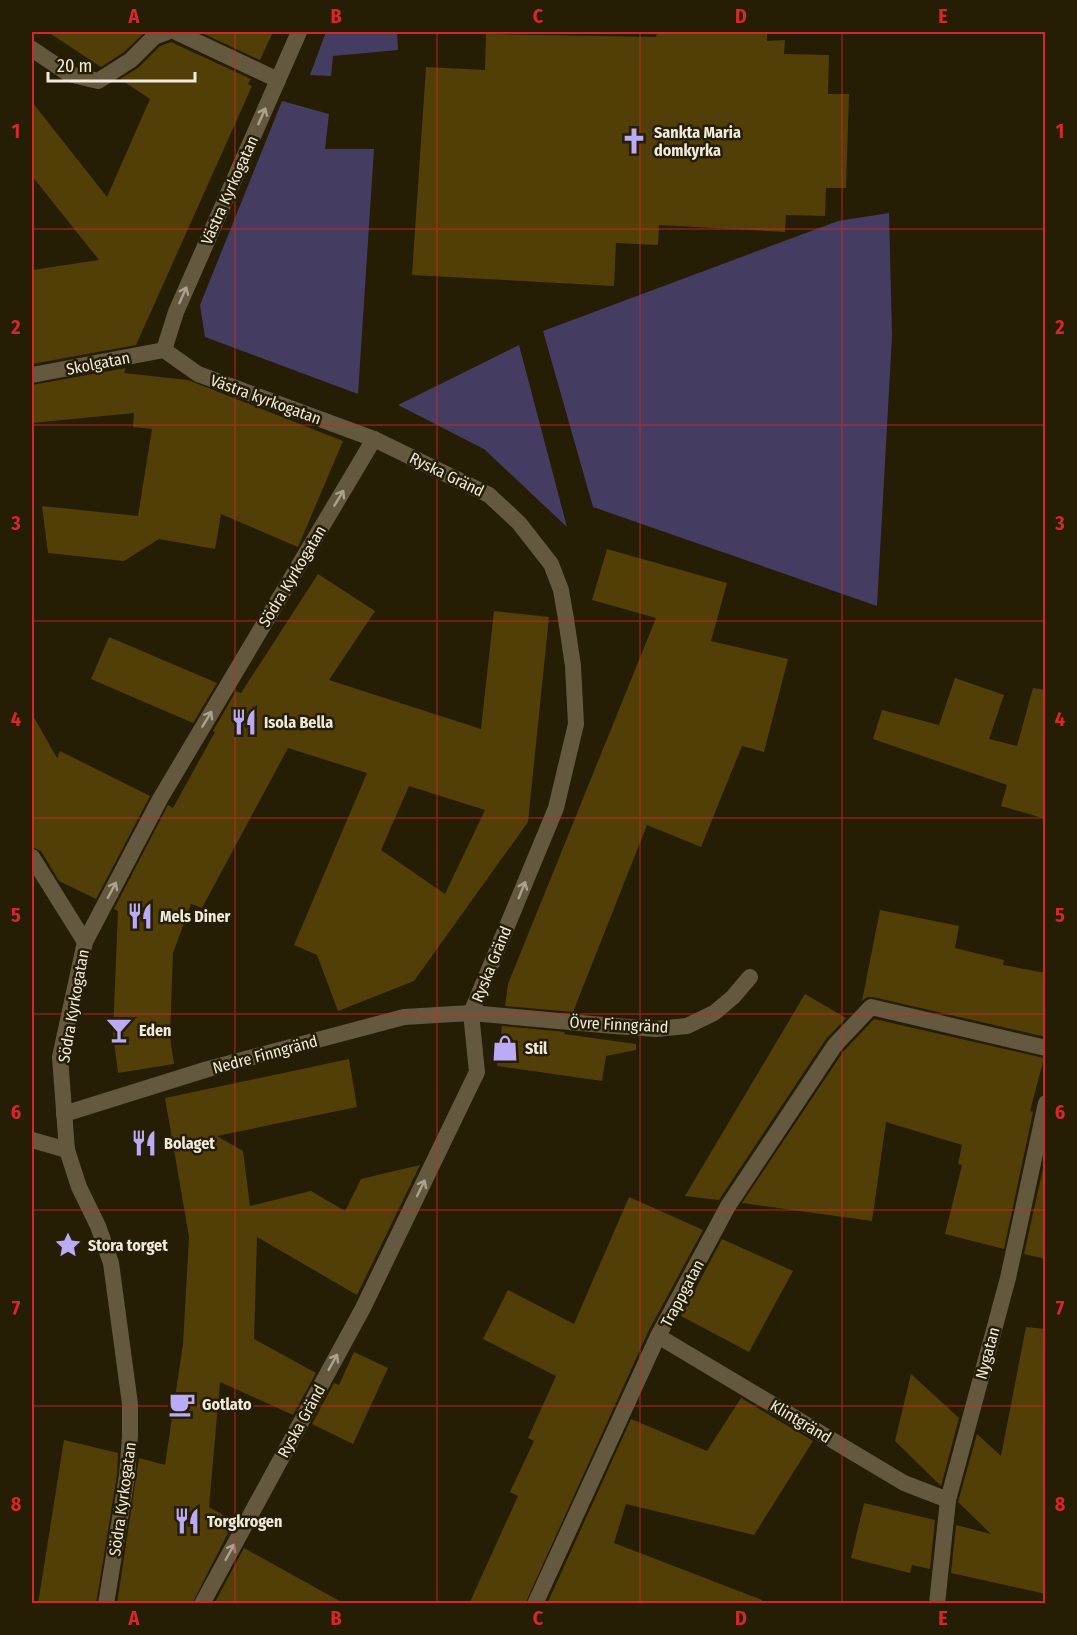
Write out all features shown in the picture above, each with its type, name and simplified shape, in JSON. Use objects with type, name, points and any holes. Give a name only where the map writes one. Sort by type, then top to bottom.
[{"type":"street","points":[[32,49],[69,74],[98,81],[131,60],[154,37],[167,32]]},
{"type":"street","points":[[176,32],[278,80]]},
{"type":"street","name":"Västra Kyrkogatan","points":[[164,350],[176,312],[299,32]]},
{"type":"street","name":"Skolgatan","points":[[32,375],[164,350]]},
{"type":"street","name":"Västra kyrkogatan","points":[[164,350],[198,374],[374,439]]},
{"type":"street","name":"Södra Kyrkogatan","points":[[106,1604],[128,1476],[130,1404],[111,1263],[98,1226],[79,1187],[67,1150],[60,1057],[85,942],[160,799],[374,439]]},
{"type":"street","name":"Ryska Gränd","points":[[202,1604],[363,1308],[477,1072],[471,1013],[556,808],[576,724],[573,666],[566,619],[561,590],[551,564],[519,523],[489,495],[374,439]]},
{"type":"street","points":[[32,857],[85,942]]},
{"type":"street","name":"Övre Finngränd","points":[[471,1013],[656,1029],[687,1026],[714,1013],[733,997],[750,977]]},
{"type":"street","name":"Trappgatan","points":[[535,1604],[658,1336],[728,1206],[835,1045],[871,1007],[1046,1048]]},
{"type":"street","name":"Nedre Finngränd","points":[[64,1114],[208,1069],[404,1017],[471,1013]]},
{"type":"street","name":"Nygatan","points":[[937,1604],[948,1500],[1008,1278],[1046,1103]]},
{"type":"street","points":[[32,1140],[67,1150]]},
{"type":"street","name":"Klintgränd","points":[[658,1336],[904,1483],[948,1500]]},
{"type":"shaded area","points":[[326,32],[397,32],[398,50],[333,56],[331,76],[310,75]]},
{"type":"shaded area","points":[[282,101],[329,114],[325,149],[374,149],[358,394],[205,337],[200,305]]},
{"type":"shaded area","points":[[889,213],[892,336],[877,606],[593,507],[543,331],[838,221]]},
{"type":"shaded area","points":[[519,345],[567,527],[484,449],[398,405]]},
{"type":"building","points":[[48,32],[145,32],[124,52],[101,67]]},
{"type":"building","points":[[200,32],[273,32],[260,60]]},
{"type":"building","name":"Sankta Maria domkyrka","points":[[657,32],[767,32],[767,41],[785,40],[784,54],[829,55],[828,94],[849,94],[846,188],[826,188],[825,216],[786,215],[785,232],[659,225],[658,245],[616,243],[614,286],[412,275],[426,67],[485,70],[486,34],[656,37]]},
{"type":"building","points":[[171,42],[251,79],[248,84],[252,86],[136,345],[32,364],[32,270],[99,260],[32,176],[32,102],[107,197],[150,99],[120,79],[138,68],[160,46]]},
{"type":"building","points":[[126,368],[124,373],[188,380],[343,441],[298,547],[221,514],[215,549],[159,539],[124,561],[48,553],[42,506],[138,516],[152,429],[133,427],[134,413],[32,423],[32,385]]},
{"type":"building","points":[[607,549],[727,583],[711,641],[788,659],[764,752],[742,746],[701,847],[647,825],[573,1012],[505,1006],[508,984],[656,618],[592,600]]},
{"type":"building","points":[[318,574],[375,611],[329,680],[481,729],[494,611],[549,617],[528,822],[414,981],[338,1011],[317,955],[294,945],[367,773],[288,748],[202,908],[191,904],[173,953],[170,1037],[174,1064],[118,1073],[113,1034],[118,911],[114,909],[168,805],[173,808],[236,691],[241,693]],"holes":[[[409,786],[485,810],[445,894],[381,850]]]},
{"type":"building","points":[[109,637],[217,683],[193,723],[91,679]]},
{"type":"building","points":[[955,678],[1004,695],[989,739],[1017,746],[1033,688],[1046,690],[1046,819],[1001,806],[1007,785],[873,739],[882,710],[939,725]]},
{"type":"building","points":[[32,714],[57,758],[60,751],[150,796],[96,899],[59,881],[41,851],[32,847]]},
{"type":"building","points":[[880,910],[959,926],[955,948],[1004,960],[1003,965],[1046,973],[1046,1037],[873,997],[867,997],[862,1001]]},
{"type":"building","points":[[805,994],[846,1018],[826,1039],[719,1200],[685,1196]]},
{"type":"building","points":[[874,1019],[1044,1058],[1030,1111],[1033,1112],[1004,1249],[945,1234],[962,1165],[958,1164],[962,1145],[886,1122],[872,1221],[742,1203],[843,1052]]},
{"type":"building","points":[[502,1026],[565,1032],[564,1034],[636,1044],[636,1050],[606,1056],[602,1081],[497,1066]]},
{"type":"building","points":[[349,1059],[357,1107],[217,1136],[243,1151],[250,1206],[311,1191],[345,1211],[361,1179],[420,1165],[357,1295],[257,1237],[254,1339],[316,1373],[293,1415],[220,1382],[209,1507],[234,1521],[192,1604],[117,1604],[139,1458],[165,1465],[183,1344],[189,1237],[165,1098]]},
{"type":"building","points":[[1046,1155],[1046,1259],[1024,1254]]},
{"type":"building","points":[[629,1197],[703,1230],[648,1332],[525,1604],[469,1604],[518,1496],[510,1492],[534,1441],[528,1438],[556,1376],[483,1339],[508,1290],[574,1324]]},
{"type":"building","points":[[722,1239],[793,1271],[749,1352],[681,1316]]},
{"type":"building","points":[[1026,1327],[1046,1329],[1046,1594],[951,1573],[956,1525],[991,1534],[958,1502],[977,1434],[1001,1456]]},
{"type":"building","points":[[354,1352],[388,1368],[353,1444],[312,1424],[334,1383],[339,1385]]},
{"type":"building","points":[[911,1374],[959,1418],[941,1486],[895,1441]]},
{"type":"building","points":[[741,1398],[813,1441],[754,1535],[626,1504],[614,1543],[762,1600],[762,1604],[547,1604],[631,1419],[707,1451]]},
{"type":"building","points":[[64,1440],[118,1453],[117,1475],[96,1604],[38,1604]]},
{"type":"building","points":[[864,1503],[935,1520],[930,1569],[912,1565],[910,1573],[851,1558]]},
{"type":"building","points":[[244,1548],[345,1604],[214,1604]]},
{"type":"place","name":"Sankta Maria domkyrka","points":[[634,141]]},
{"type":"place","name":"Isola Bella","points":[[244,722]]},
{"type":"place","name":"Mels Diner","points":[[140,916]]},
{"type":"place","name":"Eden","points":[[119,1030]]},
{"type":"place","name":"Stil","points":[[505,1048]]},
{"type":"place","name":"Bolaget","points":[[144,1143]]},
{"type":"place","name":"Stora torget","points":[[68,1245]]},
{"type":"place","name":"Gotlato","points":[[182,1404]]},
{"type":"place","name":"Torgkrogen","points":[[187,1521]]}]
